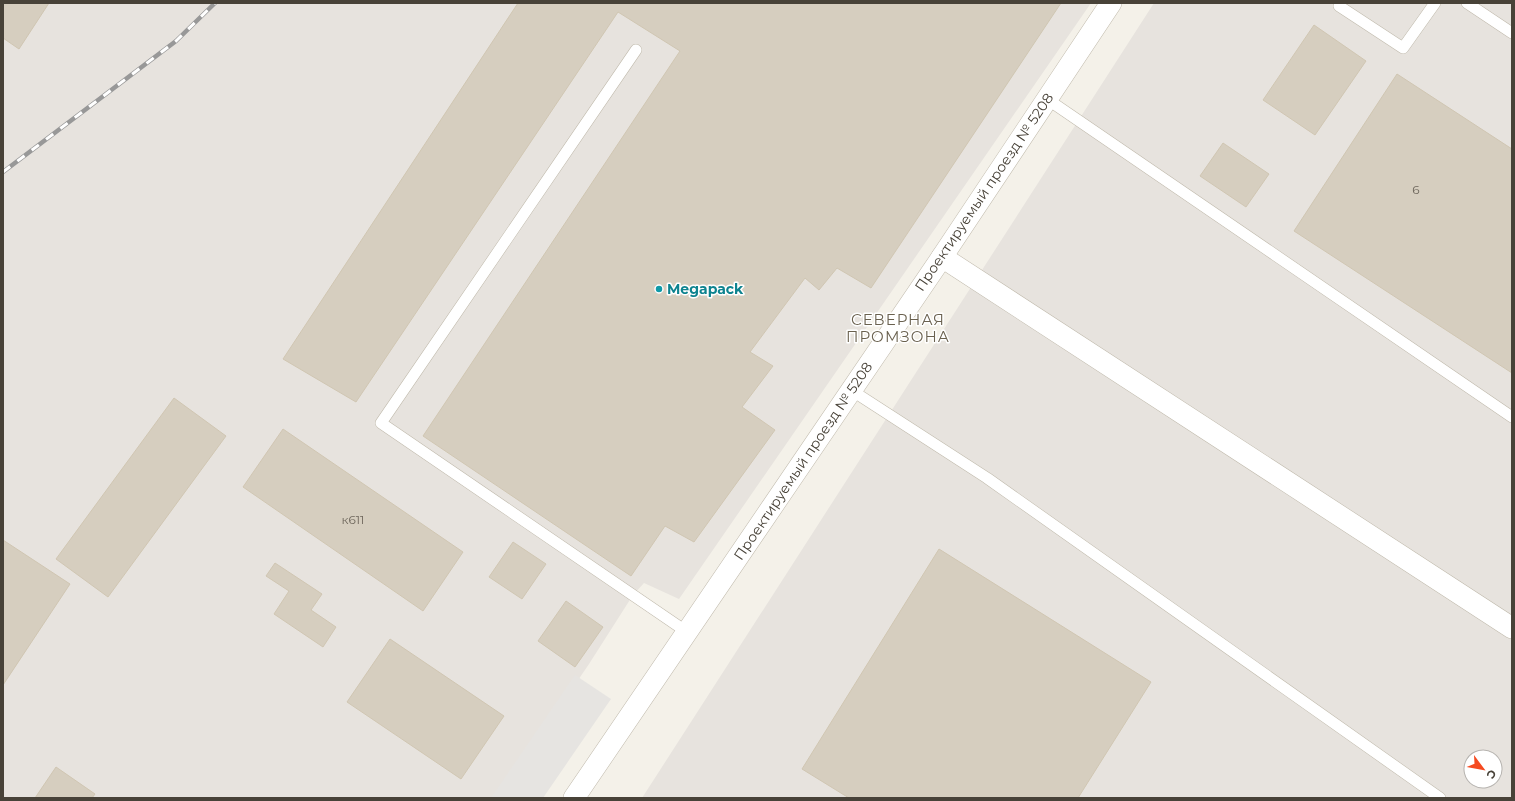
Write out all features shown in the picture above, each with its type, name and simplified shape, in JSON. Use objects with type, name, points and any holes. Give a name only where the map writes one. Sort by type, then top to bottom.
[{"type":"street","name":"Проектируемый проезд № 5208","points":[[574,798],[942,257],[1111,3]]},
{"type":"street","points":[[942,257],[1512,628]]},
{"type":"lane","points":[[1339,6],[1403,48],[1435,3]]},
{"type":"lane","points":[[1467,3],[1512,33]]},
{"type":"lane","points":[[636,50],[381,424],[687,632]]},
{"type":"lane","points":[[1047,99],[1512,417]]},
{"type":"lane","points":[[851,390],[987,478],[1440,798]]},
{"type":"shaded area","points":[[3,3],[1091,3],[679,599],[644,583],[633,595],[589,664],[498,798],[3,798]]},
{"type":"shaded area","points":[[1154,3],[1512,3],[1512,798],[642,798]]},
{"type":"shaded area","points":[[575,675],[611,699],[543,798],[491,798]]},
{"type":"building","points":[[3,3],[49,3],[19,49],[3,38]]},
{"type":"building","name":"Megapack","points":[[518,3],[1061,3],[871,288],[837,268],[819,290],[805,278],[750,352],[773,366],[742,407],[775,430],[694,542],[665,526],[631,576],[423,436],[680,51],[618,12],[356,402],[283,359]]},
{"type":"building","points":[[1314,25],[1366,61],[1315,135],[1263,100]]},
{"type":"building","points":[[1397,74],[1512,149],[1512,373],[1294,231]]},
{"type":"building","points":[[1223,143],[1269,174],[1246,207],[1200,176]]},
{"type":"building","points":[[174,398],[226,436],[108,597],[56,559]]},
{"type":"building","points":[[283,429],[463,552],[423,611],[243,487]]},
{"type":"building","points":[[3,540],[70,584],[3,685]]},
{"type":"building","points":[[513,542],[546,564],[522,599],[489,577]]},
{"type":"building","points":[[939,549],[1151,682],[1078,798],[849,798],[802,769]]},
{"type":"building","points":[[275,563],[322,594],[311,610],[336,627],[323,647],[274,614],[289,591],[266,576]]},
{"type":"building","points":[[566,601],[603,627],[575,667],[538,641]]},
{"type":"building","points":[[390,639],[504,716],[461,779],[347,702]]},
{"type":"building","points":[[56,767],[95,794],[92,798],[35,798]]},
{"type":"railway","points":[[3,172],[176,41],[215,3]]},
{"type":"place","name":"Megapack","points":[[659,289]]},
{"type":"district","name":"СЕВЕРНАЯ ПРОМЗОНА","points":[[898,328]]}]
